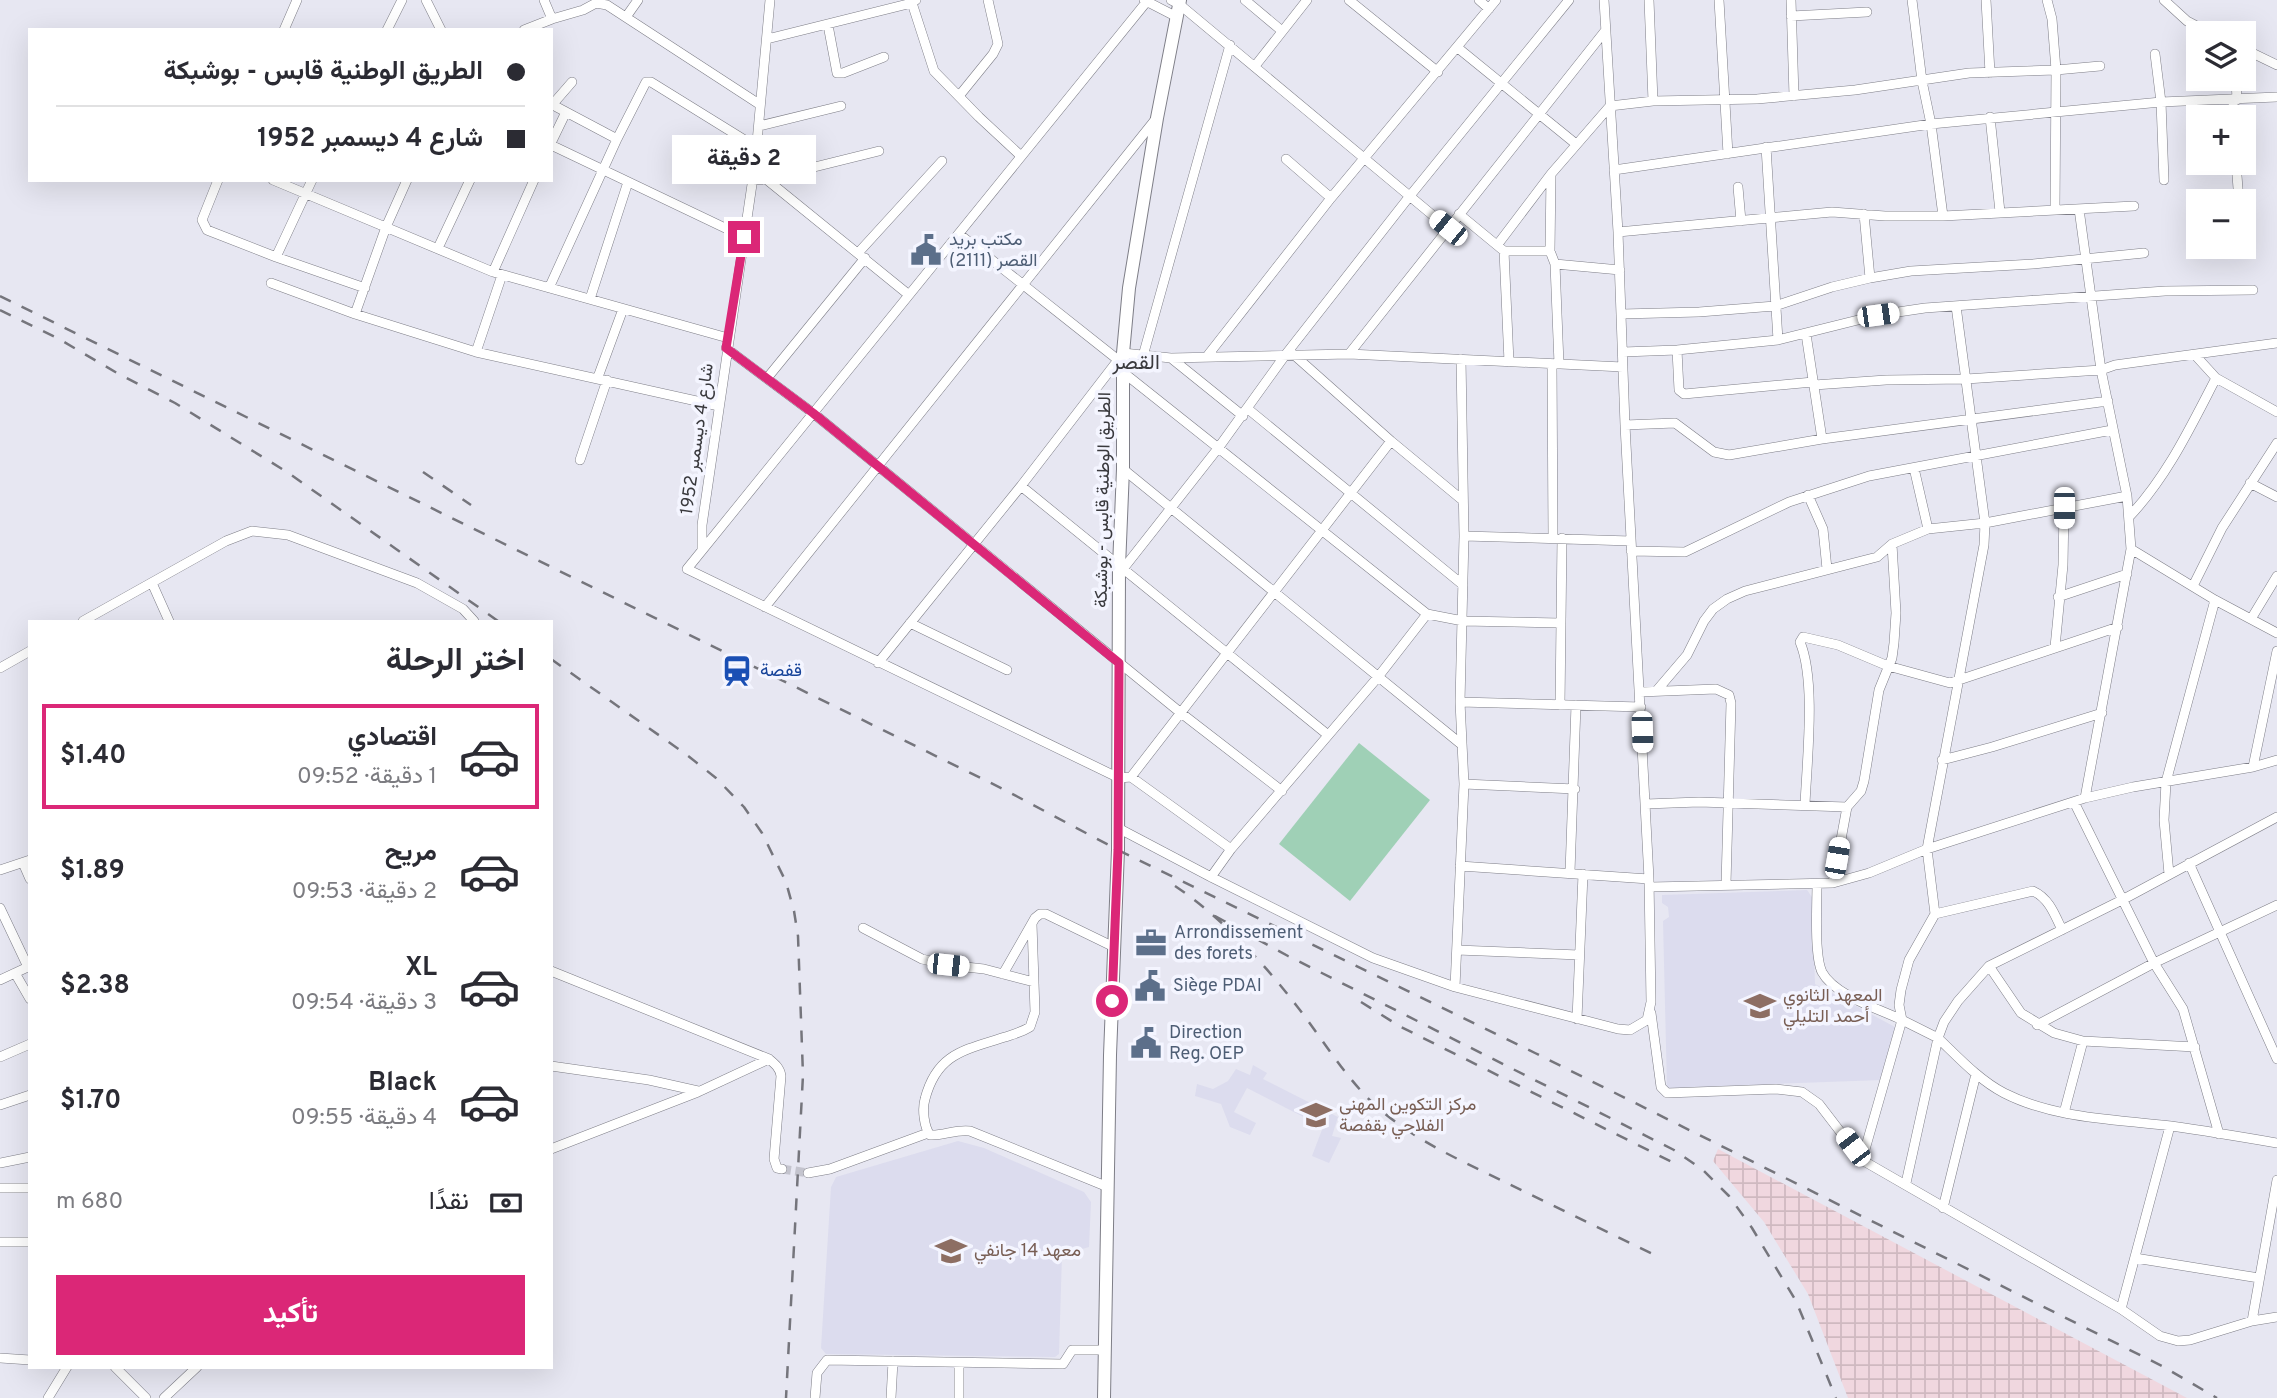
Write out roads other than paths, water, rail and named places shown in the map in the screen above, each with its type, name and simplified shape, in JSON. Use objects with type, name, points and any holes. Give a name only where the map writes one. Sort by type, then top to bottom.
[{"type":"main road","name":"الطريق الوطنية قابس - بوشبكة","points":[[1102,1398],[1118,828],[1125,777],[1119,663],[1122,362],[1129,288],[1177,5]]},
{"type":"street","points":[[285,28],[297,0]]},
{"type":"street","points":[[388,28],[402,0]]},
{"type":"street","points":[[426,0],[440,28]]},
{"type":"street","points":[[544,0],[552,19]]},
{"type":"street","points":[[626,18],[638,0]]},
{"type":"street","name":"شارع 4 ديسمبر 1952","points":[[765,607],[687,569],[702,550],[702,525],[757,147],[770,0]]},
{"type":"street","points":[[959,96],[998,44],[988,0]]},
{"type":"street","points":[[1245,0],[1283,31]]},
{"type":"street","points":[[1255,66],[1307,0]]},
{"type":"street","points":[[1349,0],[1438,72]]},
{"type":"street","points":[[1479,0],[1489,9]]},
{"type":"street","points":[[1208,355],[1331,198],[1496,0]]},
{"type":"street","points":[[1121,568],[1219,447],[1409,197],[1569,0]]},
{"type":"street","points":[[1604,0],[1646,804],[1650,1012],[1661,1087],[1667,1093],[1776,1089],[1802,1092],[1819,1104],[1862,1160],[2121,1309],[2160,1336],[2178,1341],[2190,1340],[2252,1321],[2277,1317]]},
{"type":"street","points":[[1649,0],[1653,101]]},
{"type":"street","points":[[1719,0],[1728,154]]},
{"type":"street","points":[[1791,0],[1794,96]]},
{"type":"street","points":[[1912,0],[1943,216]]},
{"type":"street","points":[[1986,0],[1990,73]]},
{"type":"street","points":[[2047,0],[2052,19],[2056,70],[2055,209]]},
{"type":"street","points":[[2164,0],[2186,21]]},
{"type":"street","points":[[702,550],[1146,1],[1177,5],[1255,66],[1448,228]]},
{"type":"street","points":[[529,28],[583,10],[598,2],[607,5],[760,104]]},
{"type":"street","points":[[767,39],[914,2],[934,71],[1021,156]]},
{"type":"street","points":[[1791,16],[1867,12]]},
{"type":"street","points":[[828,25],[837,73],[884,57]]},
{"type":"street","points":[[1349,354],[1605,31]]},
{"type":"street","points":[[1143,356],[1230,46]]},
{"type":"street","points":[[1458,48],[1576,144]]},
{"type":"street","points":[[2155,54],[2161,103],[2164,180]]},
{"type":"street","points":[[2256,55],[2277,65]]},
{"type":"street","points":[[1509,362],[1501,248],[1551,174],[1610,106],[1653,101],[1794,96],[1922,82],[1969,73],[2099,66]]},
{"type":"street","points":[[549,288],[617,139],[643,86],[649,81],[757,147]]},
{"type":"street","points":[[553,103],[572,82]]},
{"type":"street","points":[[2234,105],[2235,91]]},
{"type":"street","points":[[1614,170],[1990,117],[2277,97]]},
{"type":"street","points":[[553,105],[617,139]]},
{"type":"street","points":[[759,126],[841,106]]},
{"type":"street","points":[[553,140],[566,112]]},
{"type":"street","points":[[1990,117],[2000,212]]},
{"type":"street","points":[[1157,118],[765,607],[878,663],[1125,777],[1231,849]]},
{"type":"street","points":[[553,145],[744,237]]},
{"type":"street","points":[[1766,147],[1779,340]]},
{"type":"street","points":[[752,180],[766,179],[879,151]]},
{"type":"street","points":[[1286,159],[1331,198]]},
{"type":"street","points":[[768,377],[861,255],[942,161]]},
{"type":"street","points":[[1551,174],[1550,251],[1555,264],[1560,705]]},
{"type":"street","points":[[766,179],[909,295]]},
{"type":"street","points":[[217,182],[202,220],[211,232],[365,288]]},
{"type":"street","points":[[277,182],[497,273],[623,309],[727,343],[1119,663],[1282,791]]},
{"type":"street","points":[[276,257],[311,182]]},
{"type":"street","points":[[355,314],[386,227],[406,182]]},
{"type":"street","points":[[438,248],[469,182]]},
{"type":"street","points":[[476,352],[497,273],[533,182]]},
{"type":"street","points":[[590,299],[628,182]]},
{"type":"street","points":[[1738,187],[1741,221]]},
{"type":"street","points":[[1618,232],[1832,212],[1943,216],[2134,206]]},
{"type":"street","points":[[2079,209],[2101,370],[2127,496],[2131,549],[2085,798]]},
{"type":"street","points":[[1459,214],[1501,248],[1550,251]]},
{"type":"street","points":[[1864,214],[1870,278]]},
{"type":"street","points":[[959,233],[1122,362],[1219,447],[1427,614],[1463,621],[1560,623]]},
{"type":"street","points":[[1622,314],[1775,306],[1870,278],[1911,271],[2144,253]]},
{"type":"street","points":[[1555,264],[1620,270]]},
{"type":"street","points":[[271,284],[476,352],[719,405]]},
{"type":"street","points":[[1623,352],[1677,350],[1779,340],[1878,315],[1956,306],[2165,291],[2253,290]]},
{"type":"street","points":[[1862,1160],[1902,1020],[1899,1005],[1909,960],[1935,914],[1927,849],[1984,545],[1985,523],[1956,306]]},
{"type":"street","points":[[580,460],[623,309]]},
{"type":"street","points":[[1806,334],[1822,439]]},
{"type":"street","points":[[1677,350],[1679,390],[1684,394],[1813,383],[1966,379],[2101,370],[2115,365],[2277,343]]},
{"type":"street","points":[[1289,354],[1461,499]]},
{"type":"street","points":[[878,663],[1122,362],[1143,356],[1171,358],[1208,355],[1349,354],[1623,367]]},
{"type":"street","points":[[2195,355],[2216,378],[2277,412]]},
{"type":"street","points":[[1171,358],[1350,492],[1463,585]]},
{"type":"street","points":[[1455,987],[1464,784],[1460,702],[1464,536],[1461,499],[1461,359]]},
{"type":"street","points":[[2129,517],[2151,494],[2163,475],[2216,378]]},
{"type":"street","points":[[1625,425],[1675,423],[1708,449],[1721,455],[2108,401]]},
{"type":"street","points":[[1464,536],[1558,538],[1685,552],[1808,495],[1869,476],[2112,430]]},
{"type":"street","points":[[1125,777],[1181,713],[1391,441]]},
{"type":"street","points":[[2193,586],[2222,528],[2277,443]]},
{"type":"street","points":[[1914,468],[1928,529]]},
{"type":"street","points":[[1123,469],[1461,744]]},
{"type":"street","points":[[2250,483],[2277,497]]},
{"type":"street","points":[[1021,486],[1328,735]]},
{"type":"street","points":[[1808,495],[1823,529],[1827,569]]},
{"type":"street","points":[[1658,690],[1687,655],[1713,609],[1745,591],[1877,557],[1892,544],[1928,529],[1985,523],[2127,496]]},
{"type":"street","points":[[2055,647],[2063,565],[2064,508]]},
{"type":"street","points":[[85,620],[238,535],[252,531],[288,534],[417,583],[463,609],[473,620]]},
{"type":"street","points":[[1833,883],[1847,807],[1861,791],[1864,781],[1879,690],[1894,643],[1896,613],[1892,544]]},
{"type":"street","points":[[2131,549],[2215,600],[2277,632]]},
{"type":"street","points":[[2058,597],[2127,574]]},
{"type":"street","points":[[2251,619],[2277,576]]},
{"type":"street","points":[[152,583],[169,620]]},
{"type":"street","points":[[2169,874],[2164,820],[2166,782],[2215,600]]},
{"type":"street","points":[[1211,877],[1231,849],[1378,677],[1427,614]]},
{"type":"street","points":[[910,623],[1007,670]]},
{"type":"street","points":[[1805,804],[1808,680],[1807,659],[1801,640],[1804,637],[1838,645],[1888,666],[1950,683],[2118,627]]},
{"type":"street","points":[[2253,768],[2277,651]]},
{"type":"street","points":[[0,668],[28,652]]},
{"type":"street","points":[[1640,692],[1716,689],[1729,695],[1731,703],[1726,884]]},
{"type":"street","points":[[1460,702],[1641,708]]},
{"type":"street","points":[[1570,872],[1576,705]]},
{"type":"street","points":[[1942,760],[2102,712]]},
{"type":"street","points":[[1460,866],[1570,872],[1649,883],[1833,883],[1870,873],[1927,849],[2085,798],[2253,768],[2277,760]]},
{"type":"street","points":[[1464,784],[1575,789]]},
{"type":"street","points":[[2074,802],[2154,962],[2183,1009],[2219,1133]]},
{"type":"street","points":[[1646,804],[1805,804],[1847,807]]},
{"type":"street","points":[[1906,1183],[1944,1021],[1989,966],[2122,900],[2277,817]]},
{"type":"street","points":[[1118,828],[1373,958],[1455,987],[1611,1028],[1630,1030],[1643,1024],[1650,1012]]},
{"type":"street","points":[[0,870],[26,862]]},
{"type":"street","points":[[2189,863],[2277,1059]]},
{"type":"street","points":[[1577,1019],[1583,874]]},
{"type":"street","points":[[1817,884],[1819,957],[1822,971],[1843,992],[1938,1038],[1976,1074],[2000,1091],[2031,1106],[2064,1113],[2277,1143]]},
{"type":"street","points":[[1935,914],[2032,891],[2042,895],[2062,930]]},
{"type":"street","points":[[2037,1025],[2154,962],[2277,905]]},
{"type":"street","points":[[0,908],[28,965]]},
{"type":"street","points":[[1003,974],[1040,914],[1114,947]]},
{"type":"street","points":[[928,1133],[923,1103],[936,1071],[946,1059],[961,1051],[1030,1027],[1035,1012],[1032,924]]},
{"type":"street","points":[[863,928],[922,959],[1034,982]]},
{"type":"street","points":[[1457,950],[1579,954]]},
{"type":"street","points":[[1989,966],[2021,1013],[2054,1033],[2083,1041],[2195,1047]]},
{"type":"street","points":[[0,980],[28,967]]},
{"type":"street","points":[[553,972],[768,1059],[780,1072],[774,1160],[777,1168],[782,1169]]},
{"type":"street","points":[[15,973],[28,996]]},
{"type":"street","points":[[2064,1113],[2083,1041]]},
{"type":"street","points":[[0,1057],[28,1046]]},
{"type":"street","points":[[553,1148],[698,1091],[768,1059]]},
{"type":"street","points":[[553,1066],[649,1080],[698,1091]]},
{"type":"street","points":[[1943,1208],[1976,1074]]},
{"type":"street","points":[[0,1105],[28,1096]]},
{"type":"street","points":[[2121,1309],[2170,1126]]},
{"type":"street","points":[[808,1173],[830,1169],[928,1133],[935,1135],[961,1130],[970,1131],[1108,1187]]},
{"type":"street","points":[[0,1163],[28,1157]]},
{"type":"street","points":[[2252,1321],[2277,1180]]},
{"type":"street","points":[[0,1188],[28,1188]]},
{"type":"street","points":[[0,1242],[28,1242]]},
{"type":"street","points":[[2135,1258],[2259,1279]]},
{"type":"street","points":[[815,1398],[817,1373],[827,1360],[1063,1364],[1072,1350],[1104,1350]]},
{"type":"street","points":[[0,1358],[28,1360]]},
{"type":"street","points":[[891,1398],[894,1361]]},
{"type":"street","points":[[959,1363],[959,1398]]},
{"type":"street","points":[[48,1398],[66,1369]]},
{"type":"street","points":[[118,1369],[146,1398]]},
{"type":"street","points":[[164,1398],[195,1369]]},
{"type":"tunnel","points":[[782,1169],[808,1173]]},
{"type":"railway","points":[[0,296],[1003,789],[1118,850],[1535,1053],[2162,1366],[2217,1398]]},
{"type":"railway","points":[[0,310],[175,403],[287,472],[497,620]]},
{"type":"railway","points":[[423,472],[471,505]]},
{"type":"railway","points":[[553,660],[716,778],[744,807],[762,833],[786,882],[798,936],[803,1075],[786,1398]]},
{"type":"railway","points":[[1175,886],[1209,911],[1255,956],[1296,1005],[1353,1082],[1375,1105],[1405,1129],[1455,1157],[1655,1255]]},
{"type":"railway","points":[[1215,916],[1288,956],[1674,1150],[1703,1170],[1729,1196],[1752,1228],[1796,1301],[1836,1398]]},
{"type":"railway","points":[[1361,1002],[1401,1027],[1676,1164]]},
{"type":"place","name":"مكتب بريد القصر (2111)","points":[[926,250]]},
{"type":"place","name":"قفصة","points":[[737,671]]},
{"type":"place","name":"Arrondissement des forets","points":[[1151,943]]},
{"type":"place","name":"Siège PDAI","points":[[1150,986]]},
{"type":"place","name":"المعهد الثانوي أحمد التليلي","points":[[1760,1006]]},
{"type":"place","name":"Direction Reg. OEP","points":[[1146,1043]]},
{"type":"place","name":"مركز التكوين المهني الفلاحي بقفصة","points":[[1316,1115]]},
{"type":"place","name":"معهد 14 جانفي","points":[[951,1251]]},
{"type":"district","name":"القصر","points":[[1136,363]]}]
